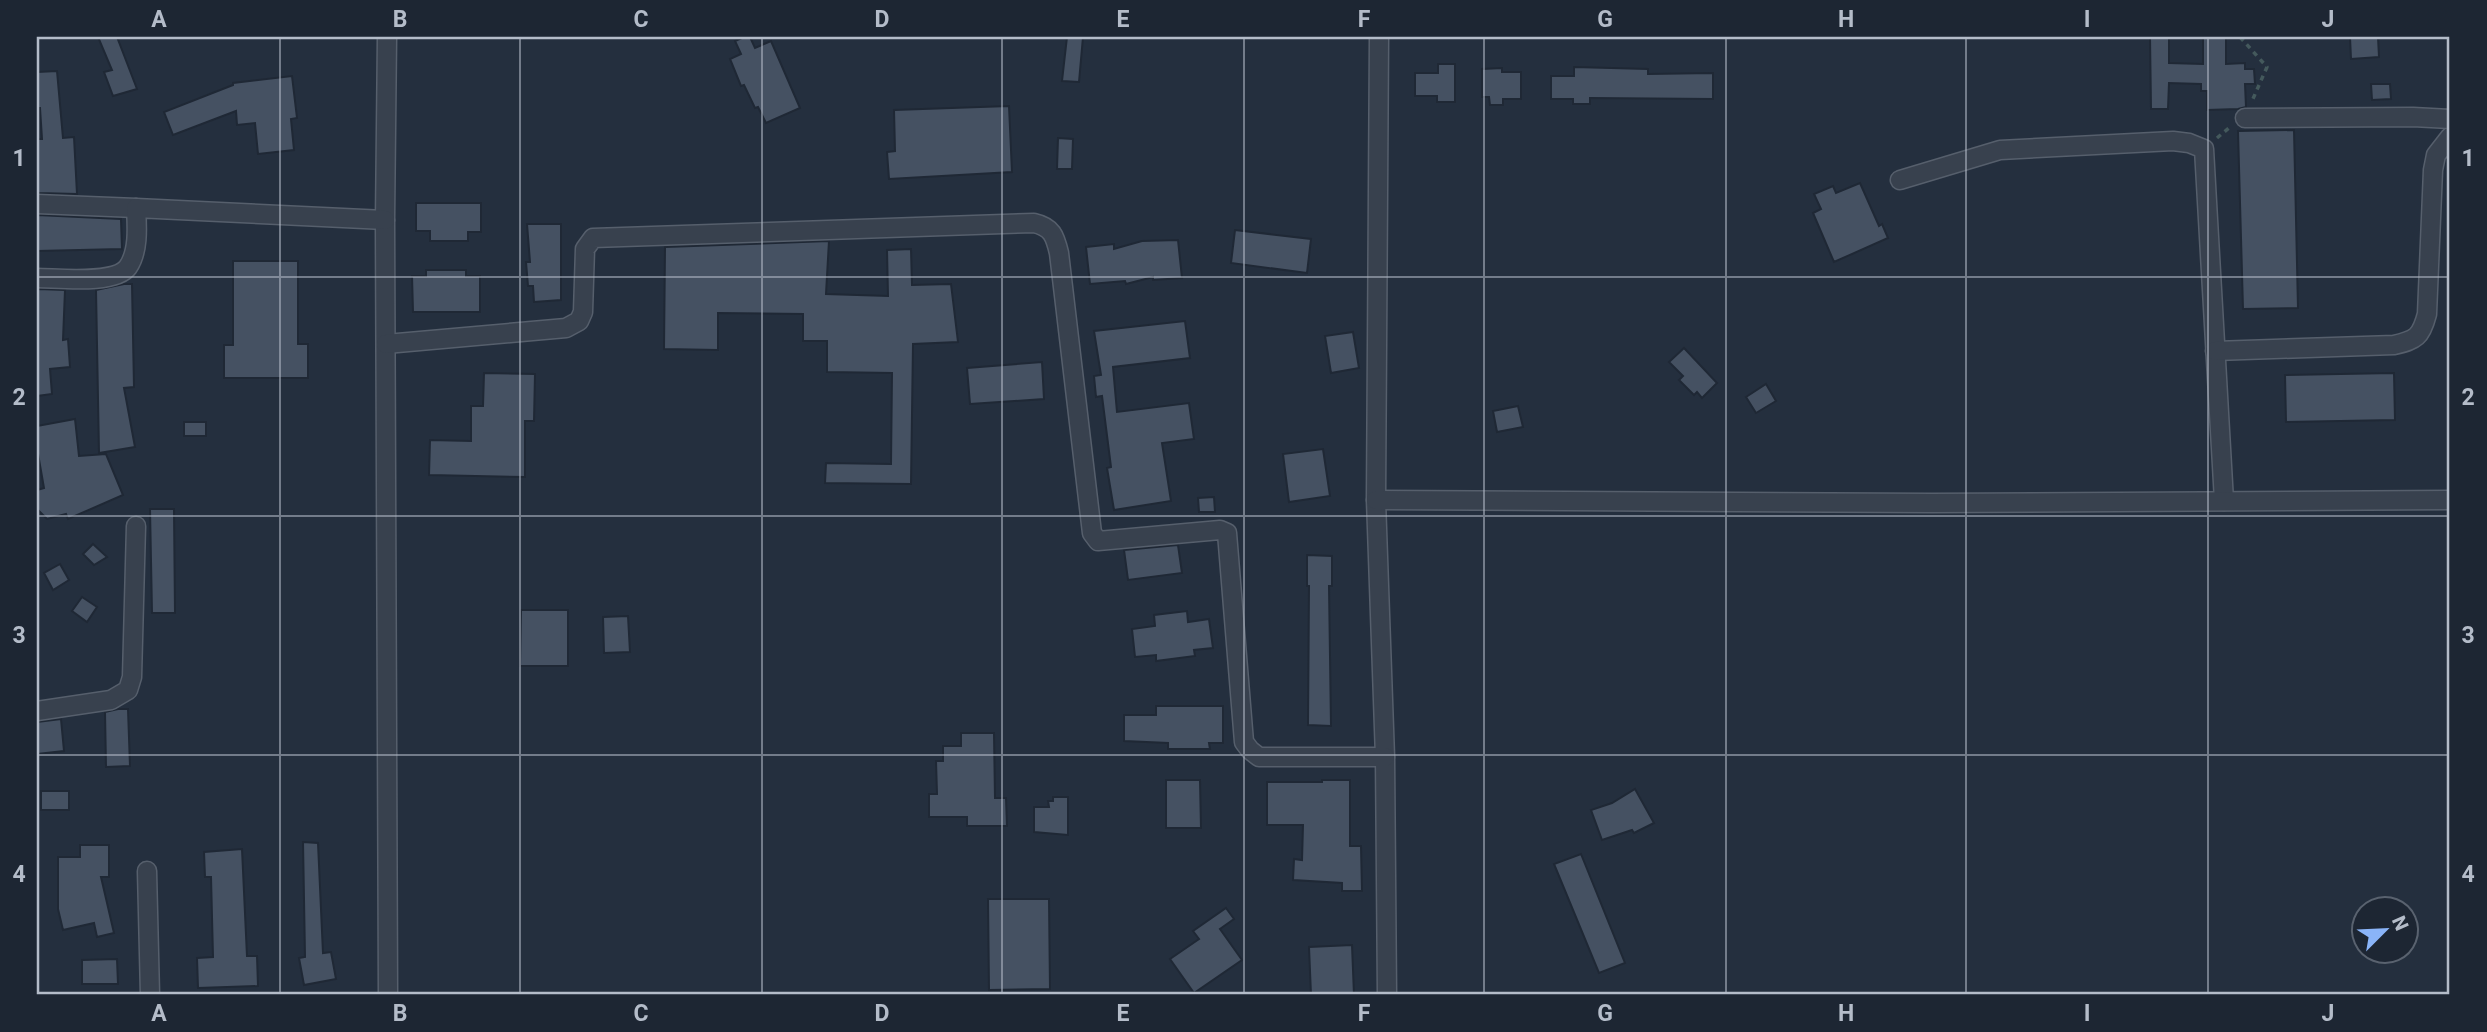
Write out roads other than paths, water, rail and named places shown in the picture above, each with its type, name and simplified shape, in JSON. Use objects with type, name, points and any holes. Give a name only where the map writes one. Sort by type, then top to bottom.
[{"type":"street","points":[[387,37],[385,220],[388,995]]},
{"type":"street","points":[[1379,37],[1376,500],[1385,757],[1387,995]]},
{"type":"street","points":[[2245,117],[2450,119]]},
{"type":"street","points":[[2215,351],[2394,345],[2413,341],[2423,330],[2427,314],[2433,170],[2436,155],[2450,137]]},
{"type":"street","points":[[1900,180],[1964,159],[2030,146],[2173,141],[2204,149],[2224,501]]},
{"type":"street","points":[[37,204],[385,220]]},
{"type":"street","points":[[37,278],[106,278],[121,273],[128,266],[138,236],[136,208]]},
{"type":"street","points":[[386,344],[566,328],[579,321],[583,312],[585,249],[593,238],[1020,224],[1045,226],[1055,236],[1059,253],[1090,523],[1098,541],[1220,530],[1227,533],[1244,742],[1259,757],[1385,757]]},
{"type":"street","points":[[1376,500],[1918,503],[2450,500]]},
{"type":"street","points":[[37,711],[111,700],[128,690],[132,677],[136,526]]},
{"type":"street","points":[[147,871],[150,995]]}]
